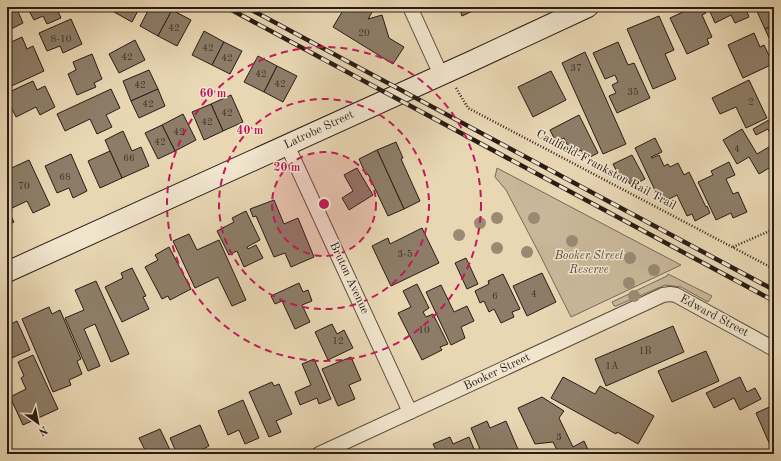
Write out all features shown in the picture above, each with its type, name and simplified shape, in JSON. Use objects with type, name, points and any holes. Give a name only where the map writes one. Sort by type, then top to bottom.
[{"type":"street","points":[[410,7],[441,75]]},
{"type":"street","name":"Latrobe Street","points":[[7,272],[588,7]]},
{"type":"street","name":"Bruton Avenue","points":[[287,145],[410,412]]},
{"type":"street","name":"Booker Street","points":[[319,454],[653,299],[663,295],[676,295]]},
{"type":"street","name":"Edward Street","points":[[676,295],[774,349]]},
{"type":"path","name":"Caulfield-Frankston Rail Trail","points":[[441,75],[452,82],[468,108],[774,269]]},
{"type":"path","points":[[733,247],[774,229]]},
{"type":"green space","name":"Booker Street Reserve","points":[[497,168],[681,265],[571,317],[506,190],[495,177]]},
{"type":"green space","points":[[668,274],[712,296],[708,302],[681,287],[665,285],[614,306],[612,302],[667,276]]},
{"type":"building","points":[[16,7],[23,23],[7,31],[7,9]]},
{"type":"building","points":[[27,7],[61,7],[57,9],[61,18],[47,24],[43,16],[34,20]]},
{"type":"building","points":[[117,7],[140,7],[132,22],[114,12]]},
{"type":"building","points":[[150,7],[166,7],[172,10],[158,36],[140,26]]},
{"type":"building","points":[[345,7],[372,7],[374,9],[368,19],[382,15],[389,38],[404,47],[393,64],[333,27]]},
{"type":"building","points":[[459,7],[476,7],[477,9],[462,16]]},
{"type":"building","points":[[694,7],[704,7],[706,13],[702,15],[712,37],[707,39],[709,44],[687,54],[670,18]]},
{"type":"building","points":[[708,7],[745,7],[749,17],[735,23],[731,15],[715,23]]},
{"type":"building","points":[[755,7],[774,7],[774,25],[765,29]]},
{"type":"building","points":[[172,10],[191,20],[177,46],[158,36]]},
{"type":"building","points":[[659,16],[674,50],[665,54],[676,79],[653,89],[627,29]]},
{"type":"building","points":[[71,19],[82,44],[63,53],[60,46],[47,51],[39,33]]},
{"type":"building","points":[[774,25],[774,49],[765,29]]},
{"type":"building","points":[[204,31],[224,42],[212,65],[192,55]]},
{"type":"building","points":[[754,33],[760,47],[764,45],[773,64],[743,78],[728,45]]},
{"type":"building","points":[[22,37],[27,49],[33,46],[44,71],[7,88],[7,44]]},
{"type":"building","points":[[135,40],[145,60],[119,73],[109,54]]},
{"type":"building","points":[[224,42],[242,51],[230,74],[212,65]]},
{"type":"building","points":[[618,42],[628,65],[634,63],[650,98],[617,113],[609,96],[616,93],[612,85],[618,82],[615,75],[605,79],[593,53]]},
{"type":"building","points":[[585,52],[626,144],[603,154],[562,63]]},
{"type":"building","points":[[92,54],[102,79],[94,83],[96,87],[77,95],[68,74],[76,70],[73,62]]},
{"type":"building","points":[[258,56],[277,66],[264,92],[244,82]]},
{"type":"building","points":[[277,66],[297,76],[283,102],[264,92]]},
{"type":"building","points":[[149,70],[158,89],[131,101],[123,81]]},
{"type":"building","points":[[551,71],[566,100],[533,117],[518,87]]},
{"type":"building","points":[[749,80],[767,118],[746,128],[736,107],[720,114],[712,98]]},
{"type":"building","points":[[33,81],[37,90],[45,86],[55,107],[40,115],[36,107],[16,117],[7,99],[7,93]]},
{"type":"building","points":[[111,89],[120,108],[106,115],[112,127],[97,134],[90,119],[65,131],[57,114]]},
{"type":"building","points":[[158,89],[165,106],[139,118],[131,101]]},
{"type":"building","points":[[231,95],[243,122],[223,131],[211,104]]},
{"type":"building","points":[[211,104],[223,131],[204,140],[192,112]]},
{"type":"building","points":[[183,114],[196,140],[175,151],[162,125]]},
{"type":"building","points":[[579,115],[598,153],[586,159],[581,150],[572,154],[564,138],[556,142],[550,130]]},
{"type":"building","points":[[774,117],[774,133],[771,135],[768,129],[756,135],[753,129]]},
{"type":"building","points":[[162,125],[175,151],[158,159],[145,133]]},
{"type":"building","points":[[742,129],[757,154],[774,144],[774,165],[759,174],[749,157],[737,164],[723,140]]},
{"type":"building","points":[[123,131],[132,151],[141,147],[149,166],[122,178],[105,140]]},
{"type":"building","points":[[655,138],[662,152],[651,157],[652,158],[659,155],[664,166],[668,164],[670,167],[678,163],[684,175],[689,172],[710,213],[695,221],[692,214],[687,216],[677,195],[661,203],[635,148]]},
{"type":"building","points":[[396,142],[403,158],[401,159],[420,201],[404,209],[377,150]]},
{"type":"building","points":[[377,150],[404,209],[388,216],[368,174],[366,175],[359,159]]},
{"type":"building","points":[[110,151],[122,178],[100,188],[88,161]]},
{"type":"building","points":[[71,154],[87,191],[73,198],[69,188],[57,193],[45,166]]},
{"type":"building","points":[[632,155],[645,179],[631,186],[626,177],[620,178],[613,164]]},
{"type":"building","points":[[29,160],[50,205],[33,213],[27,201],[10,209],[7,202],[7,170]]},
{"type":"building","points":[[729,162],[735,175],[726,179],[733,194],[738,192],[747,212],[733,218],[731,213],[716,220],[698,182],[713,175],[711,171]]},
{"type":"building","points":[[357,168],[373,195],[349,210],[342,198],[353,191],[344,175]]},
{"type":"building","points":[[274,200],[284,224],[298,218],[314,257],[291,267],[285,253],[274,257],[256,216],[253,217],[250,209]]},
{"type":"building","points":[[7,209],[14,222],[7,226]]},
{"type":"building","points":[[246,211],[260,240],[247,247],[248,249],[256,245],[263,258],[244,267],[237,251],[229,255],[217,231],[234,222],[232,218]]},
{"type":"building","points":[[422,228],[439,263],[391,286],[372,246],[388,238],[390,244]]},
{"type":"building","points":[[189,234],[197,250],[219,240],[246,300],[232,306],[218,277],[195,288],[173,241]]},
{"type":"building","points":[[169,247],[191,289],[170,300],[168,296],[162,299],[145,267],[158,260],[155,255]]},
{"type":"building","points":[[466,258],[478,284],[467,289],[455,263]]},
{"type":"building","points":[[132,268],[146,296],[143,297],[149,309],[122,322],[105,287],[123,278],[121,273]]},
{"type":"building","points":[[542,273],[556,302],[527,316],[513,286]]},
{"type":"building","points":[[503,274],[520,309],[512,312],[514,317],[501,323],[494,309],[489,312],[484,301],[480,303],[475,291],[489,284],[488,281]]},
{"type":"building","points":[[96,281],[129,354],[111,362],[95,324],[84,329],[100,366],[88,371],[65,318],[84,310],[75,290]]},
{"type":"building","points":[[299,283],[303,292],[308,290],[312,301],[302,305],[310,322],[295,329],[282,301],[275,304],[271,296]]},
{"type":"building","points":[[417,284],[429,308],[423,312],[426,317],[433,314],[448,344],[440,347],[442,350],[422,360],[398,313],[411,307],[403,291]]},
{"type":"building","points":[[441,285],[454,312],[467,306],[474,321],[461,327],[465,338],[451,345],[426,292]]},
{"type":"building","points":[[49,307],[52,314],[60,310],[81,359],[77,361],[82,374],[69,380],[71,385],[53,392],[22,319]]},
{"type":"building","points":[[17,321],[30,350],[7,360],[7,326]]},
{"type":"building","points":[[332,324],[337,334],[344,330],[353,348],[328,360],[315,332]]},
{"type":"building","points":[[673,326],[684,352],[606,386],[595,359]]},
{"type":"building","points":[[706,351],[719,381],[672,402],[658,371]]},
{"type":"building","points":[[33,355],[58,409],[23,425],[10,397],[26,389],[21,378],[24,376],[18,362]]},
{"type":"building","points":[[351,357],[361,380],[349,385],[355,399],[338,406],[322,369]]},
{"type":"building","points":[[314,359],[331,399],[319,404],[317,398],[300,405],[295,392],[311,385],[302,364]]},
{"type":"building","points":[[563,377],[595,394],[600,386],[654,416],[638,444],[617,432],[616,434],[551,398]]},
{"type":"building","points":[[740,377],[747,392],[755,388],[761,399],[740,410],[734,398],[714,408],[706,393]]},
{"type":"building","points":[[272,382],[274,386],[279,384],[292,414],[276,421],[281,432],[269,437],[249,392]]},
{"type":"building","points":[[542,397],[564,411],[559,418],[573,447],[584,441],[590,454],[559,454],[553,442],[535,444],[518,408]]},
{"type":"building","points":[[243,400],[259,438],[245,444],[239,430],[228,435],[218,411]]},
{"type":"building","points":[[774,405],[774,443],[770,445],[756,413]]},
{"type":"building","points":[[487,421],[490,428],[506,421],[520,454],[482,454],[471,428]]},
{"type":"building","points":[[200,425],[209,446],[193,454],[177,454],[170,438]]},
{"type":"building","points":[[160,429],[172,454],[138,454],[145,450],[139,438]]},
{"type":"building","points":[[450,437],[453,444],[469,437],[476,454],[438,454],[433,444]]},
{"type":"railway","points":[[226,7],[774,301]]},
{"type":"railway","points":[[246,7],[774,290]]}]
